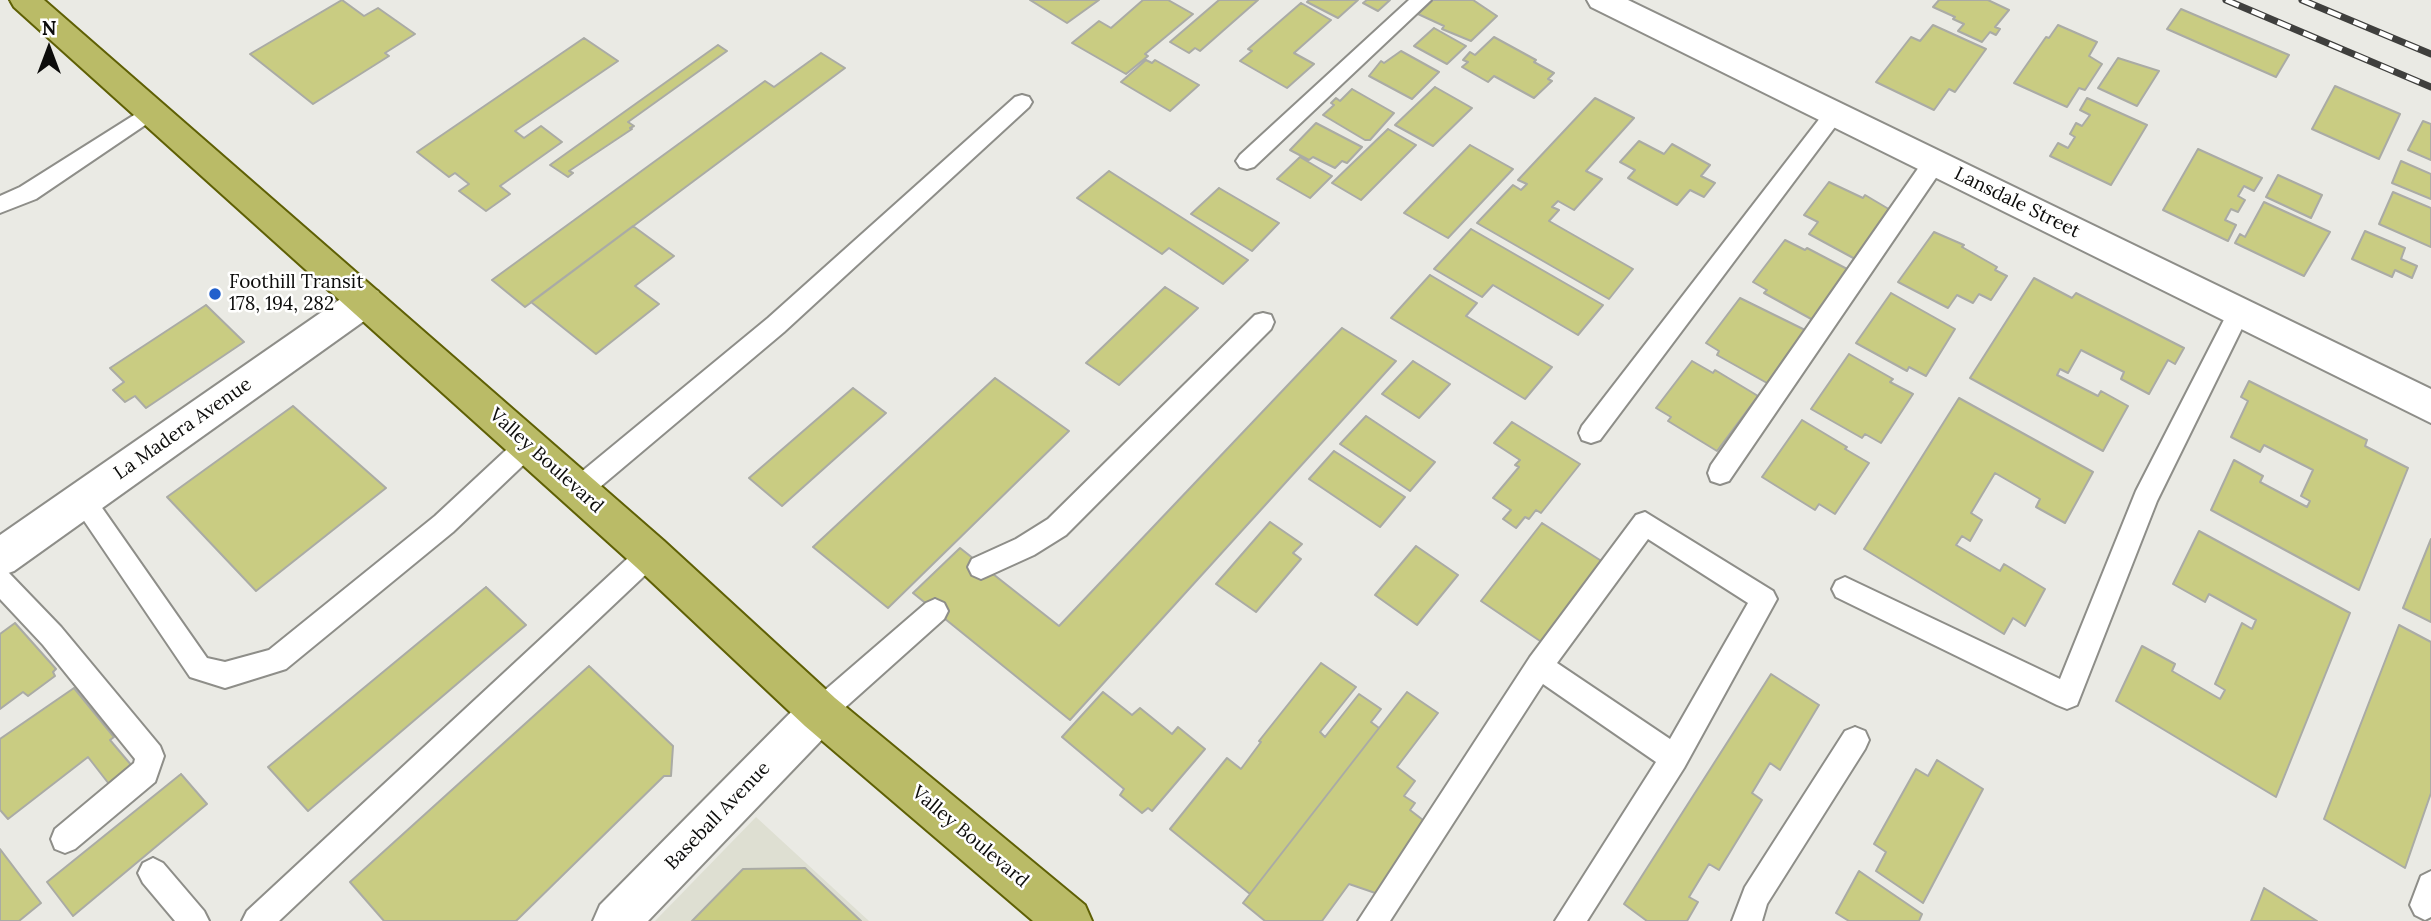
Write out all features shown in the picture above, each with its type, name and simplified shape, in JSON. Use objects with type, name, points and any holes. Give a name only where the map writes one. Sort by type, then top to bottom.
[{"type":"main road","name":"Valley Boulevard","points":[[24,0],[650,554],[820,712],[1069,921]]},
{"type":"street","name":"Lansdale Street","points":[[1602,0],[2431,407]]},
{"type":"street","name":"La Madera Avenue","points":[[0,558],[365,301]]},
{"type":"street","name":"Baseball Avenue","points":[[616,921],[820,712]]},
{"type":"lane","points":[[1247,161],[1421,0]]},
{"type":"lane","points":[[578,491],[776,325],[1022,102]]},
{"type":"lane","points":[[0,205],[28,193],[150,111]]},
{"type":"lane","points":[[1591,433],[1834,114]]},
{"type":"lane","points":[[1720,473],[1934,163]]},
{"type":"lane","points":[[1845,589],[2067,696],[2145,499],[2239,313]]},
{"type":"lane","points":[[981,567],[1025,547],[1057,527],[1263,322]]},
{"type":"lane","points":[[82,500],[199,668],[225,675],[277,660],[444,524],[528,445]]},
{"type":"lane","points":[[1373,921],[1539,666],[1644,523],[1764,599],[1674,758],[1570,921]]},
{"type":"lane","points":[[257,921],[650,554]]},
{"type":"lane","points":[[0,581],[52,636],[150,756],[145,772],[65,839]]},
{"type":"lane","points":[[820,712],[935,611]]},
{"type":"lane","points":[[1539,666],[1674,758]]},
{"type":"lane","points":[[1747,921],[1755,897],[1855,740]]},
{"type":"lane","points":[[153,873],[194,921]]},
{"type":"shaded area","points":[[756,817],[869,921],[655,921]]},
{"type":"building","points":[[342,0],[364,16],[378,8],[415,34],[385,53],[389,56],[313,104],[250,54]]},
{"type":"building","points":[[1030,0],[1099,0],[1067,23]]},
{"type":"building","points":[[1143,0],[1168,0],[1193,14],[1145,54],[1148,56],[1126,74],[1072,43],[1099,21],[1111,28]]},
{"type":"building","points":[[1219,0],[1258,0],[1200,51],[1195,48],[1189,53],[1170,42]]},
{"type":"building","points":[[1358,0],[1338,18],[1307,2]]},
{"type":"building","points":[[1367,0],[1390,0],[1378,11],[1363,3]]},
{"type":"building","points":[[1433,0],[1473,0],[1497,16],[1471,41],[1442,29],[1444,26],[1418,14]]},
{"type":"building","points":[[1939,0],[1988,0],[2009,10],[1995,27],[2000,29],[1996,35],[1990,32],[1982,42],[1958,31],[1964,24],[1933,7]]},
{"type":"building","points":[[1301,3],[1331,20],[1294,53],[1314,64],[1287,88],[1240,61],[1252,51],[1248,49]]},
{"type":"building","points":[[2181,9],[2289,55],[2276,77],[2167,29]]},
{"type":"building","points":[[1933,25],[1986,49],[1955,92],[1949,89],[1934,110],[1876,82],[1911,37],[1920,41]]},
{"type":"building","points":[[2058,25],[2097,42],[2089,56],[2102,64],[2085,90],[2079,88],[2067,107],[2014,83],[2046,37],[2049,38]]},
{"type":"building","points":[[1434,28],[1466,46],[1447,64],[1414,46]]},
{"type":"building","points":[[1494,37],[1554,73],[1548,79],[1552,81],[1534,98],[1494,76],[1488,82],[1462,67],[1468,62],[1463,60],[1470,52],[1475,55]]},
{"type":"building","points":[[584,38],[618,61],[515,131],[524,138],[541,126],[562,142],[500,186],[510,194],[486,211],[459,191],[469,184],[455,173],[449,177],[417,152]]},
{"type":"building","points":[[718,45],[727,51],[628,122],[634,126],[630,128],[632,129],[569,171],[573,173],[568,177],[550,165]]},
{"type":"building","points":[[1401,51],[1439,72],[1412,99],[1369,76],[1381,61],[1384,63]]},
{"type":"building","points":[[821,53],[845,68],[525,307],[492,280],[765,81],[774,87]]},
{"type":"building","points":[[2118,58],[2159,71],[2137,106],[2098,88]]},
{"type":"building","points":[[1146,60],[1152,63],[1155,60],[1199,85],[1170,111],[1121,82]]},
{"type":"building","points":[[2335,86],[2400,114],[2379,159],[2312,129]]},
{"type":"building","points":[[1435,87],[1472,108],[1433,146],[1395,125]]},
{"type":"building","points":[[1352,89],[1394,113],[1370,140],[1365,140],[1323,115],[1334,105],[1331,103],[1336,98],[1340,101]]},
{"type":"building","points":[[1595,98],[1634,118],[1586,171],[1602,179],[1574,210],[1558,201],[1552,207],[1559,210],[1549,221],[1633,269],[1609,299],[1477,223],[1513,185],[1521,190],[1527,184],[1518,180]]},
{"type":"building","points":[[2087,98],[2147,125],[2111,185],[2050,156],[2058,143],[2068,148],[2075,137],[2070,134],[2076,123],[2082,126],[2090,115],[2080,110]]},
{"type":"building","points":[[2423,121],[2431,124],[2431,160],[2408,150]]},
{"type":"building","points":[[1316,123],[1362,147],[1347,163],[1342,161],[1335,168],[1313,157],[1309,160],[1290,150]]},
{"type":"building","points":[[1388,129],[1416,145],[1361,200],[1332,183]]},
{"type":"building","points":[[1639,141],[1664,154],[1672,144],[1710,165],[1701,176],[1715,183],[1704,197],[1690,190],[1677,205],[1628,178],[1635,170],[1620,162]]},
{"type":"building","points":[[1470,145],[1513,169],[1448,238],[1404,213]]},
{"type":"building","points":[[2198,149],[2262,178],[2254,191],[2244,186],[2238,196],[2245,200],[2238,212],[2231,209],[2225,220],[2236,225],[2228,241],[2163,210]]},
{"type":"building","points":[[1300,157],[1332,176],[1310,198],[1277,179]]},
{"type":"building","points":[[2401,161],[2431,174],[2431,199],[2392,183]]},
{"type":"building","points":[[1109,171],[1248,260],[1223,284],[1169,248],[1162,254],[1077,198]]},
{"type":"building","points":[[2278,175],[2322,195],[2311,218],[2266,197]]},
{"type":"building","points":[[1829,182],[1863,198],[1865,195],[1892,211],[1857,260],[1809,234],[1818,222],[1804,215]]},
{"type":"building","points":[[1219,188],[1279,223],[1252,251],[1191,214]]},
{"type":"building","points":[[2393,192],[2431,208],[2431,247],[2379,224]]},
{"type":"building","points":[[2264,202],[2330,232],[2304,276],[2235,243],[2240,234],[2245,237]]},
{"type":"building","points":[[633,226],[674,256],[635,286],[659,304],[596,354],[531,302]]},
{"type":"building","points":[[1471,229],[1603,305],[1578,335],[1493,285],[1482,297],[1434,269]]},
{"type":"building","points":[[2365,231],[2405,248],[2401,259],[2417,266],[2412,278],[2395,270],[2392,277],[2352,259]]},
{"type":"building","points":[[1934,232],[1964,245],[1962,247],[1997,267],[1995,270],[2007,276],[1991,300],[1979,294],[1973,303],[1957,295],[1948,308],[1898,282]]},
{"type":"building","points":[[1785,240],[1849,270],[1813,320],[1764,293],[1767,290],[1753,282]]},
{"type":"building","points":[[1430,275],[1477,303],[1466,316],[1552,367],[1525,399],[1391,318]]},
{"type":"building","points":[[2034,278],[2072,298],[2076,293],[2184,348],[2175,364],[2168,360],[2149,394],[2121,379],[2124,372],[2081,350],[2068,373],[2060,369],[2057,375],[2098,396],[2101,391],[2128,406],[2103,451],[1970,378]]},
{"type":"building","points":[[1165,287],[1198,308],[1119,385],[1086,363]]},
{"type":"building","points":[[1891,293],[1955,329],[1926,376],[1909,367],[1907,371],[1856,343]]},
{"type":"building","points":[[1740,298],[1805,330],[1767,383],[1717,355],[1719,351],[1706,343]]},
{"type":"building","points":[[206,305],[244,342],[146,408],[135,396],[125,402],[113,390],[124,382],[110,368]]},
{"type":"building","points":[[1342,328],[1396,361],[1070,720],[913,593],[960,548],[1059,626]]},
{"type":"building","points":[[1849,354],[1893,379],[1890,382],[1913,394],[1881,443],[1865,434],[1862,438],[1811,409]]},
{"type":"building","points":[[1413,361],[1450,384],[1419,418],[1382,394]]},
{"type":"building","points":[[1692,361],[1713,373],[1715,370],[1758,396],[1717,451],[1668,421],[1671,417],[1656,408]]},
{"type":"building","points":[[995,378],[1069,431],[888,608],[813,547]]},
{"type":"building","points":[[2249,381],[2367,440],[2365,446],[2408,468],[2359,590],[2211,510],[2234,460],[2263,476],[2260,482],[2307,507],[2310,501],[2301,496],[2313,470],[2264,445],[2260,452],[2231,437],[2248,401],[2241,397]]},
{"type":"building","points":[[853,388],[886,413],[782,506],[749,478]]},
{"type":"building","points":[[1959,398],[2093,472],[2065,523],[2036,507],[2040,499],[1995,473],[1971,513],[1982,520],[1970,541],[1962,536],[1956,545],[2000,571],[2004,564],[2045,589],[2025,626],[2013,618],[2004,634],[1864,549]]},
{"type":"building","points":[[293,406],[386,488],[256,591],[167,497]]},
{"type":"building","points":[[1366,416],[1435,462],[1410,491],[1340,444]]},
{"type":"building","points":[[1802,420],[1869,463],[1835,514],[1819,504],[1815,510],[1762,477]]},
{"type":"building","points":[[1512,422],[1580,464],[1541,513],[1536,510],[1529,519],[1525,517],[1516,528],[1503,519],[1511,510],[1493,498],[1519,467],[1515,465],[1520,460],[1494,443]]},
{"type":"building","points":[[1334,451],[1405,497],[1380,527],[1309,479]]},
{"type":"building","points":[[1270,522],[1302,544],[1293,553],[1301,559],[1256,612],[1216,584]]},
{"type":"building","points":[[1542,523],[1603,562],[1543,643],[1481,601]]},
{"type":"building","points":[[2199,531],[2350,613],[2276,797],[2116,701],[2142,646],[2175,664],[2172,671],[2220,699],[2225,690],[2215,684],[2242,623],[2252,629],[2256,620],[2209,594],[2205,602],[2173,584]]},
{"type":"building","points":[[2431,539],[2431,622],[2403,608]]},
{"type":"building","points":[[1416,546],[1458,575],[1417,625],[1375,595]]},
{"type":"building","points":[[486,587],[526,625],[308,811],[268,767]]},
{"type":"building","points":[[15,623],[56,669],[53,672],[55,676],[28,696],[23,692],[0,709],[0,634]]},
{"type":"building","points":[[2399,625],[2431,642],[2431,793],[2405,868],[2324,819]]},
{"type":"building","points":[[1321,663],[1356,687],[1320,732],[1325,737],[1359,694],[1381,709],[1371,722],[1379,728],[1250,894],[1170,829],[1227,758],[1241,769],[1261,742],[1259,741]]},
{"type":"building","points":[[589,666],[673,746],[671,776],[664,776],[516,921],[384,921],[350,882]]},
{"type":"building","points":[[1771,674],[1819,705],[1780,770],[1770,763],[1752,793],[1762,800],[1719,870],[1709,864],[1689,897],[1698,902],[1687,921],[1647,921],[1624,904]]},
{"type":"building","points":[[74,688],[114,737],[110,740],[132,766],[109,784],[88,757],[8,819],[0,810],[0,739]]},
{"type":"building","points":[[1103,692],[1132,715],[1140,708],[1172,734],[1178,727],[1205,749],[1152,811],[1148,808],[1142,813],[1120,795],[1124,789],[1062,737]]},
{"type":"building","points":[[1407,692],[1438,713],[1397,767],[1415,781],[1404,796],[1415,803],[1410,810],[1432,827],[1384,896],[1349,884],[1322,921],[1265,921],[1243,903]]},
{"type":"building","points":[[1937,760],[1983,789],[1923,903],[1876,871],[1886,852],[1874,844],[1916,769],[1928,776]]},
{"type":"building","points":[[181,774],[207,804],[73,916],[47,882]]},
{"type":"building","points":[[0,849],[41,903],[19,921],[0,921]]},
{"type":"building","points":[[805,868],[861,921],[692,921],[743,869]]},
{"type":"building","points":[[1859,871],[1922,914],[1919,921],[1849,921],[1836,913]]},
{"type":"building","points":[[2264,888],[2317,921],[2251,921]]},
{"type":"railway","points":[[2226,0],[2431,87]]},
{"type":"railway","points":[[2302,0],[2431,54]]},
{"type":"place","name":"Foothill Transit 178, 194, 282","points":[[215,294]]}]
